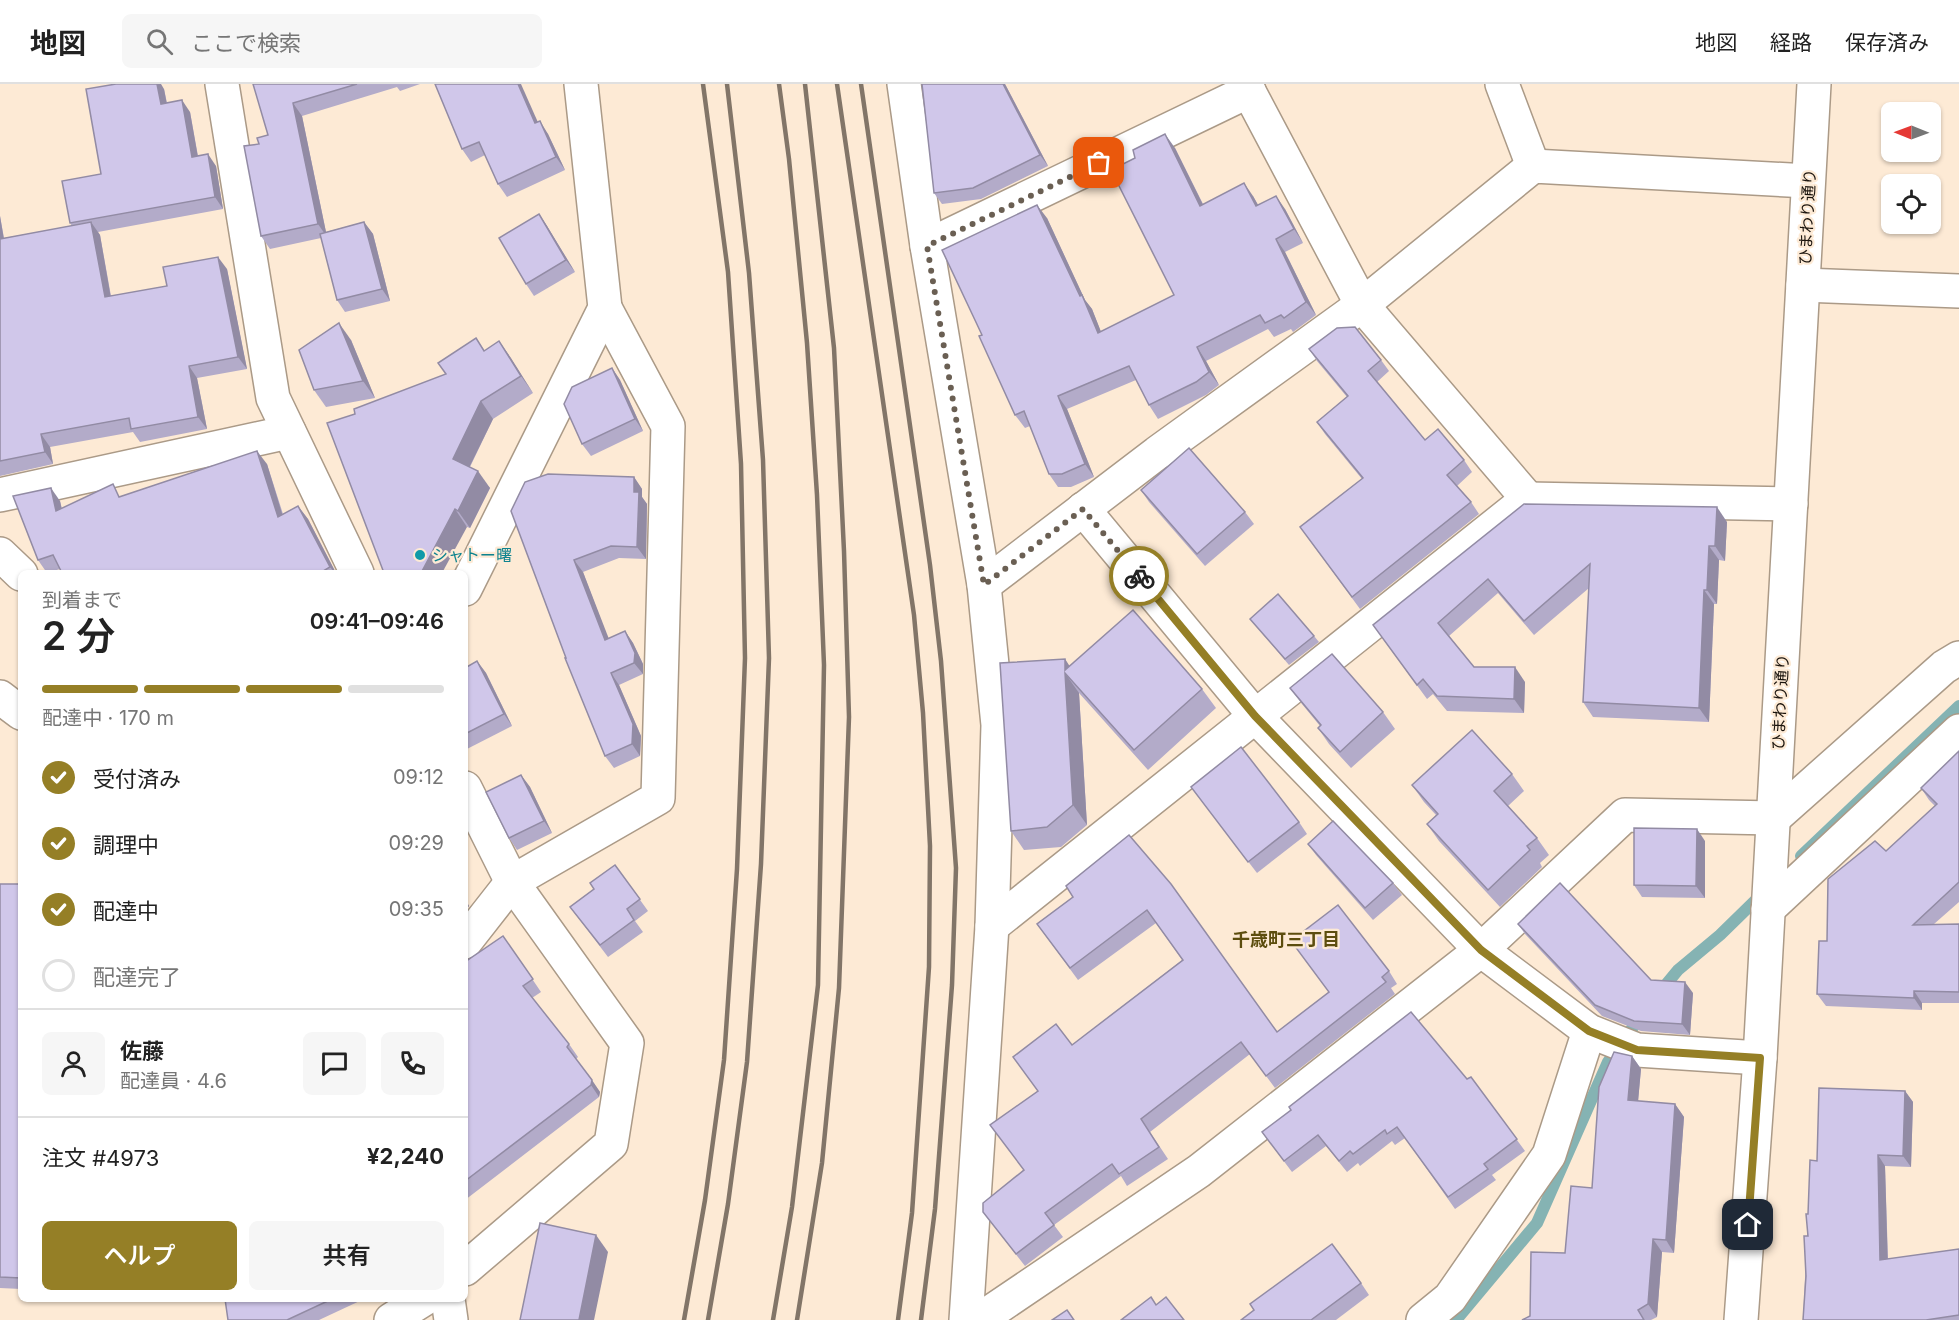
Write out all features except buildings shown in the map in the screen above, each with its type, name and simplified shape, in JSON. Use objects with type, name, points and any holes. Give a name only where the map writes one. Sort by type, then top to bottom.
[{"type":"street","points":[[222,84],[273,398],[356,570]]},
{"type":"street","points":[[468,938],[512,882],[658,798],[668,426],[605,308],[581,84]]},
{"type":"street","points":[[904,84],[927,246],[984,585],[998,725],[992,926],[966,1320]]},
{"type":"street","points":[[1502,84],[1533,166]]},
{"type":"street","name":"ひまわり通り","points":[[1741,1320],[1760,1058],[1814,84]]},
{"type":"street","points":[[927,246],[1247,88],[1362,305],[1528,498]]},
{"type":"street","points":[[984,585],[1156,453],[1362,305],[1533,166],[1809,181]]},
{"type":"street","points":[[1803,285],[1959,291]]},
{"type":"street","points":[[468,583],[605,308]]},
{"type":"street","points":[[0,495],[289,432]]},
{"type":"street","points":[[992,926],[1528,498],[1791,504]]},
{"type":"street","points":[[1083,509],[1255,716],[1481,950],[1589,1031],[1637,1050],[1760,1058]]},
{"type":"street","points":[[0,554],[18,571]]},
{"type":"street","points":[[978,1320],[1199,1171],[1481,950],[1625,815],[1774,818],[1944,667],[1959,657]]},
{"type":"street","points":[[0,697],[18,711]]},
{"type":"street","points":[[1768,909],[1959,731]]},
{"type":"street","points":[[468,794],[512,882],[627,1043],[611,1144],[468,1266]]},
{"type":"street","points":[[1423,1320],[1450,1298],[1549,1155],[1589,1031]]},
{"type":"street","points":[[391,1320],[419,1302]]},
{"type":"street","points":[[448,1302],[451,1320]]},
{"type":"waterway","points":[[1801,856],[1959,706]]},
{"type":"waterway","points":[[1659,993],[1678,970],[1720,935],[1763,893]]},
{"type":"waterway","points":[[1456,1320],[1537,1223],[1608,1062],[1641,1016]]},
{"type":"railway","points":[[684,1320],[705,1200],[724,1060],[737,869],[745,658],[741,464],[728,272],[703,84]]},
{"type":"railway","points":[[708,1320],[728,1204],[747,1062],[761,864],[769,658],[763,460],[749,273],[727,84]]},
{"type":"railway","points":[[773,1320],[792,1207],[818,985],[824,665],[817,495],[807,343],[789,159],[779,84]]},
{"type":"railway","points":[[797,1320],[822,1163],[839,988],[849,717],[834,348],[805,84]]},
{"type":"railway","points":[[837,84],[914,615],[923,713],[930,846],[929,967],[912,1213],[898,1320]]},
{"type":"railway","points":[[861,84],[930,565],[941,661],[956,868],[952,985],[935,1209],[921,1320]]},
{"type":"way so far","points":[[1099,163],[927,246],[984,585],[1083,509],[1139,576]]},
{"type":"place","name":"シャトー曙","points":[[420,555]]},
{"type":"district","name":"千歳町三丁目","points":[[1286,939]]},
{"type":"route","points":[[1139,576],[1255,716],[1481,950],[1589,1031],[1637,1050],[1760,1058],[1748,1225]]}]
